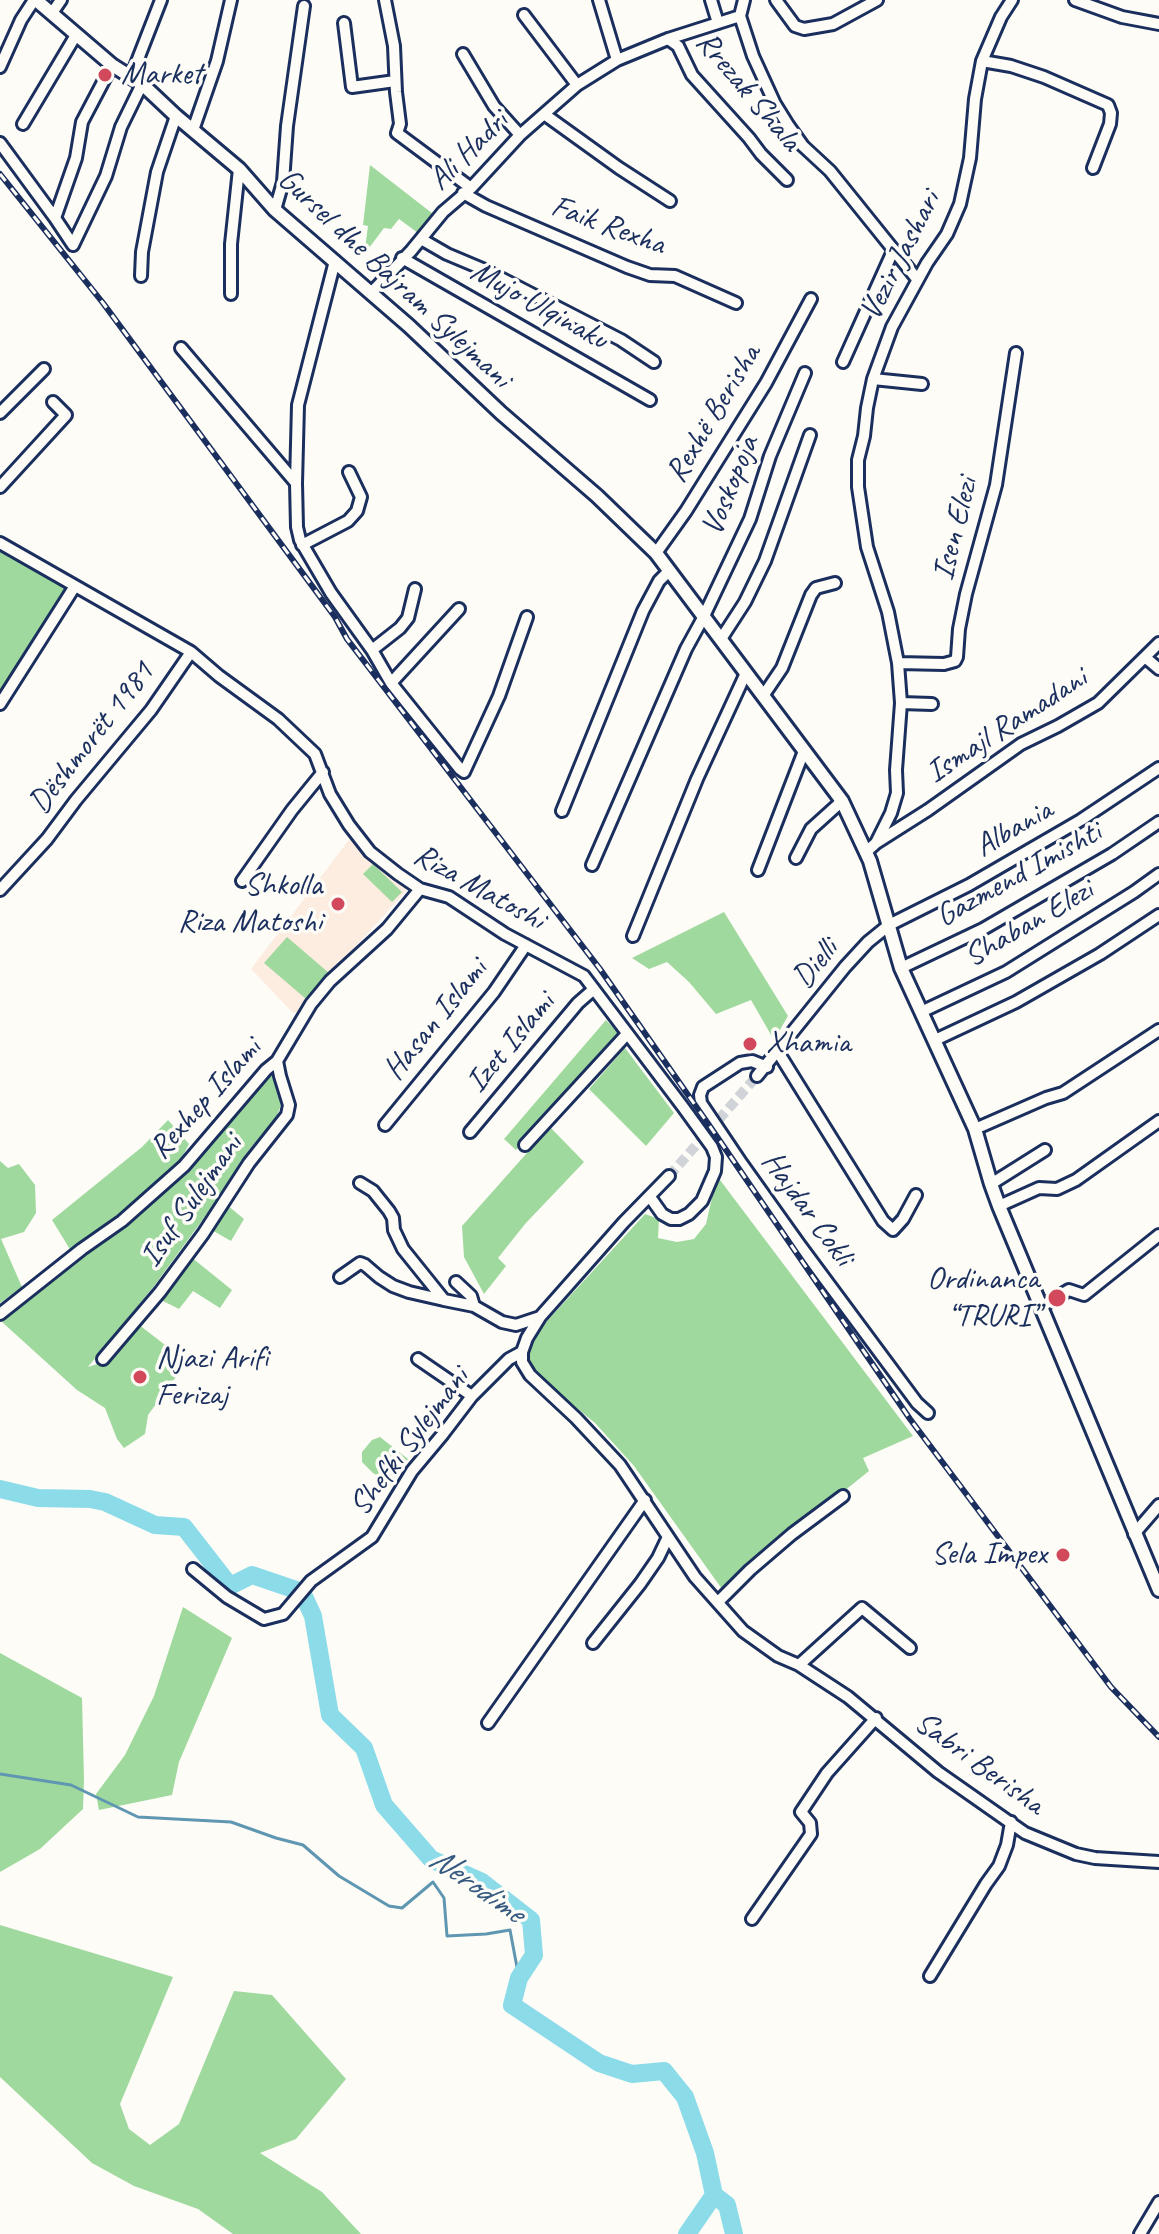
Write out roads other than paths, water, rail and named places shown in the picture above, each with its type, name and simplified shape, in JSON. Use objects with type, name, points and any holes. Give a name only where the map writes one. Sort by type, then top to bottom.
[{"type":"street","name":"Gursel dhe Bajram Sylejmani","points":[[0,67],[21,20],[35,0],[112,65],[137,80],[239,169],[275,210],[409,326],[656,553],[842,801],[871,847],[901,968],[975,1129],[999,1206],[1159,1590]]},
{"type":"street","points":[[52,13],[61,0]]},
{"type":"street","points":[[0,143],[73,245],[106,176],[161,0]]},
{"type":"street","points":[[193,130],[217,61],[231,0]]},
{"type":"street","points":[[344,23],[352,87],[395,81],[394,46],[385,0]]},
{"type":"street","points":[[599,0],[617,60]]},
{"type":"street","points":[[711,0],[718,23]]},
{"type":"street","points":[[744,0],[740,16],[753,56],[788,125],[803,146],[830,171],[917,279]]},
{"type":"street","points":[[776,0],[795,26],[804,29],[833,24],[877,0]]},
{"type":"street","name":"Vezir Jashari","points":[[871,847],[891,813],[897,793],[901,703],[898,663],[888,612],[867,547],[858,487],[858,460],[873,379],[892,327],[917,279],[947,234],[960,204],[970,158],[982,61],[1012,0]]},
{"type":"street","points":[[1075,0],[1122,17],[1159,24]]},
{"type":"street","points":[[275,210],[283,182],[287,126],[304,6]]},
{"type":"street","points":[[524,15],[577,85]]},
{"type":"street","name":"Ali Hadri","points":[[371,293],[443,212],[520,135],[577,85],[617,60],[668,39],[740,16]]},
{"type":"street","points":[[23,124],[76,35]]},
{"type":"street","name":"Rrezak Shala","points":[[668,39],[678,46],[692,75],[787,180]]},
{"type":"street","points":[[463,54],[494,106],[520,135]]},
{"type":"street","points":[[982,61],[1011,66],[1044,77],[1108,105],[1110,124],[1093,168]]},
{"type":"street","points":[[55,218],[76,158],[82,122],[112,65]]},
{"type":"street","name":"Faik Rexha","points":[[395,81],[400,124],[397,133],[486,206],[606,259],[650,275],[675,276],[736,303]]},
{"type":"street","points":[[544,114],[670,201]]},
{"type":"street","points":[[141,276],[142,244],[157,172],[176,116]]},
{"type":"street","points":[[231,294],[231,244],[239,169]]},
{"type":"street","points":[[421,239],[621,340],[654,362]]},
{"type":"street","points":[[843,362],[893,251]]},
{"type":"street","name":"Mujo Ulqinaku","points":[[402,258],[650,400]]},
{"type":"street","points":[[335,261],[298,405],[297,527],[302,545],[391,683],[464,772],[499,696],[527,617]]},
{"type":"street","name":"Rexhë Berisha","points":[[656,553],[766,383],[811,299]]},
{"type":"street","points":[[181,348],[296,483]]},
{"type":"street","name":"Isen Elezi","points":[[898,663],[944,664],[955,661],[957,657],[966,594],[996,485],[1016,353]]},
{"type":"street","points":[[0,413],[44,369]]},
{"type":"street","name":"Voskopoja","points":[[703,618],[750,519],[770,456],[805,373]]},
{"type":"street","points":[[873,379],[922,384]]},
{"type":"street","points":[[0,487],[66,415],[53,402]]},
{"type":"street","points":[[721,639],[745,602],[765,561],[810,435]]},
{"type":"street","points":[[302,545],[348,521],[357,511],[361,497],[349,472]]},
{"type":"street","name":"Riza Matoshi","points":[[0,543],[191,652],[278,719],[315,754],[330,794],[370,852],[420,889],[449,897],[505,934],[584,976],[712,1147],[716,1157],[715,1171],[702,1201],[689,1214],[671,1219],[662,1214],[650,1197]]},
{"type":"street","points":[[562,811],[643,611],[659,581],[669,571]]},
{"type":"street","points":[[763,696],[782,668],[811,595],[816,588],[835,583]]},
{"type":"street","points":[[0,704],[75,586]]},
{"type":"street","points":[[372,650],[408,618],[415,589]]},
{"type":"street","points":[[391,683],[459,609]]},
{"type":"street","points":[[592,865],[670,685],[703,618]]},
{"type":"street","name":"Ismajl Ramadani","points":[[871,847],[1021,744],[1098,703],[1159,643]]},
{"type":"street","name":"Dëshmorët 1981","points":[[0,890],[47,839],[151,710],[191,652]]},
{"type":"street","points":[[1146,658],[1159,669]]},
{"type":"street","points":[[633,936],[697,779],[746,673]]},
{"type":"street","points":[[901,703],[932,704]]},
{"type":"street","points":[[758,870],[804,751]]},
{"type":"street","name":"Albania","points":[[889,925],[969,885],[1081,820],[1159,768]]},
{"type":"street","points":[[242,881],[323,772]]},
{"type":"street","points":[[796,858],[811,829],[842,801]]},
{"type":"street","name":"Gazmend Imishti","points":[[901,968],[983,929],[1112,854],[1159,822]]},
{"type":"street","name":"Shaban Elezi","points":[[921,1012],[1006,972],[1159,874]]},
{"type":"street","name":"Rexhep Islami","points":[[0,1314],[150,1198],[184,1166],[277,1061],[311,1004],[330,981],[387,929],[420,889]]},
{"type":"street","points":[[935,1040],[1016,1002],[1100,954],[1159,915]]},
{"type":"street","name":"Dielli","points":[[757,1076],[845,967],[889,925]]},
{"type":"street","name":"Hasan Islami","points":[[385,1125],[494,992],[526,945]]},
{"type":"street","name":"Izet Islami","points":[[470,1132],[578,1003],[594,989]]},
{"type":"street","points":[[975,1129],[1063,1093],[1159,1030]]},
{"type":"street","points":[[525,1145],[627,1034]]},
{"type":"street","points":[[778,1052],[883,1221],[893,1230],[916,1195]]},
{"type":"street","name":"Isuf Sulejmani","points":[[103,1359],[160,1292],[203,1234],[249,1163],[287,1115],[289,1105],[277,1061]]},
{"type":"street","name":"Hajdar Cokli","points":[[767,1067],[752,1061],[740,1063],[703,1087],[701,1103],[799,1244],[917,1403],[928,1413]]},
{"type":"street","points":[[999,1206],[1039,1188],[1057,1189],[1076,1180],[1159,1121]]},
{"type":"street","points":[[991,1184],[1045,1150]]},
{"type":"street","points":[[522,1352],[540,1317],[669,1176]]},
{"type":"street","points":[[360,1183],[379,1196],[393,1218],[394,1230],[403,1249],[444,1300]]},
{"type":"street","points":[[1042,1306],[1069,1290],[1084,1295],[1159,1235]]},
{"type":"street","points":[[340,1277],[360,1263],[393,1286],[474,1306],[502,1322],[529,1323],[540,1317]]},
{"type":"street","points":[[456,1282],[471,1296],[474,1306]]},
{"type":"street","points":[[511,1324],[527,1338]]},
{"type":"street","name":"Shefki Sylejmani","points":[[193,1569],[227,1597],[264,1619],[283,1614],[311,1581],[372,1537],[412,1471],[472,1396],[503,1364],[522,1352]]},
{"type":"street","name":"Sabri Berisha","points":[[522,1352],[522,1362],[530,1375],[620,1465],[695,1577],[743,1631],[778,1656],[799,1665],[848,1697],[938,1772],[1025,1833],[1076,1854],[1095,1858],[1155,1860]]},
{"type":"street","points":[[418,1359],[472,1396]]},
{"type":"street","points":[[718,1602],[760,1561],[843,1496]]},
{"type":"street","points":[[488,1723],[645,1500]]},
{"type":"street","points":[[1134,1534],[1159,1505]]},
{"type":"street","points":[[593,1643],[640,1584],[668,1537]]},
{"type":"street","points":[[799,1665],[862,1608],[910,1648]]},
{"type":"street","points":[[752,1919],[811,1834],[810,1823],[801,1812],[827,1773],[876,1718]]},
{"type":"street","points":[[930,1976],[999,1866],[1011,1822]]},
{"type":"street","points":[[1140,2234],[1159,2202]]},
{"type":"waterway","name":"Nerodime","points":[[0,1489],[38,1498],[105,1502],[155,1525],[184,1527],[230,1586],[252,1575],[302,1592],[313,1616],[330,1715],[364,1748],[384,1805],[431,1859],[482,1882],[531,1920],[534,1955],[519,1978],[512,2005],[599,2063],[632,2074],[664,2071],[685,2097],[705,2153],[714,2195],[687,2234]]},
{"type":"waterway","points":[[0,1774],[71,1785],[138,1817],[231,1822],[303,1845],[339,1876],[389,1906],[402,1908],[433,1882],[444,1898],[447,1936],[510,1930],[519,1978]]},
{"type":"waterway","points":[[714,2195],[727,2205],[734,2234]]},
{"type":"tunnel","points":[[669,1176],[757,1076]]},
{"type":"railway","points":[[0,174],[103,303],[335,617],[347,639],[600,969],[910,1419],[1111,1687],[1159,1737]]},
{"type":"place","name":"Market","points":[[105,75]]},
{"type":"place","name":"Shkolla Riza Matoshi","points":[[338,904]]},
{"type":"place","name":"Xhamia","points":[[750,1044]]},
{"type":"place","name":"Ordinanca “TRURI”","points":[[1057,1298]]},
{"type":"place","name":"Njazi Arifi Ferizaj","points":[[140,1377]]},
{"type":"place","name":"Sela Impex","points":[[1063,1555]]}]
